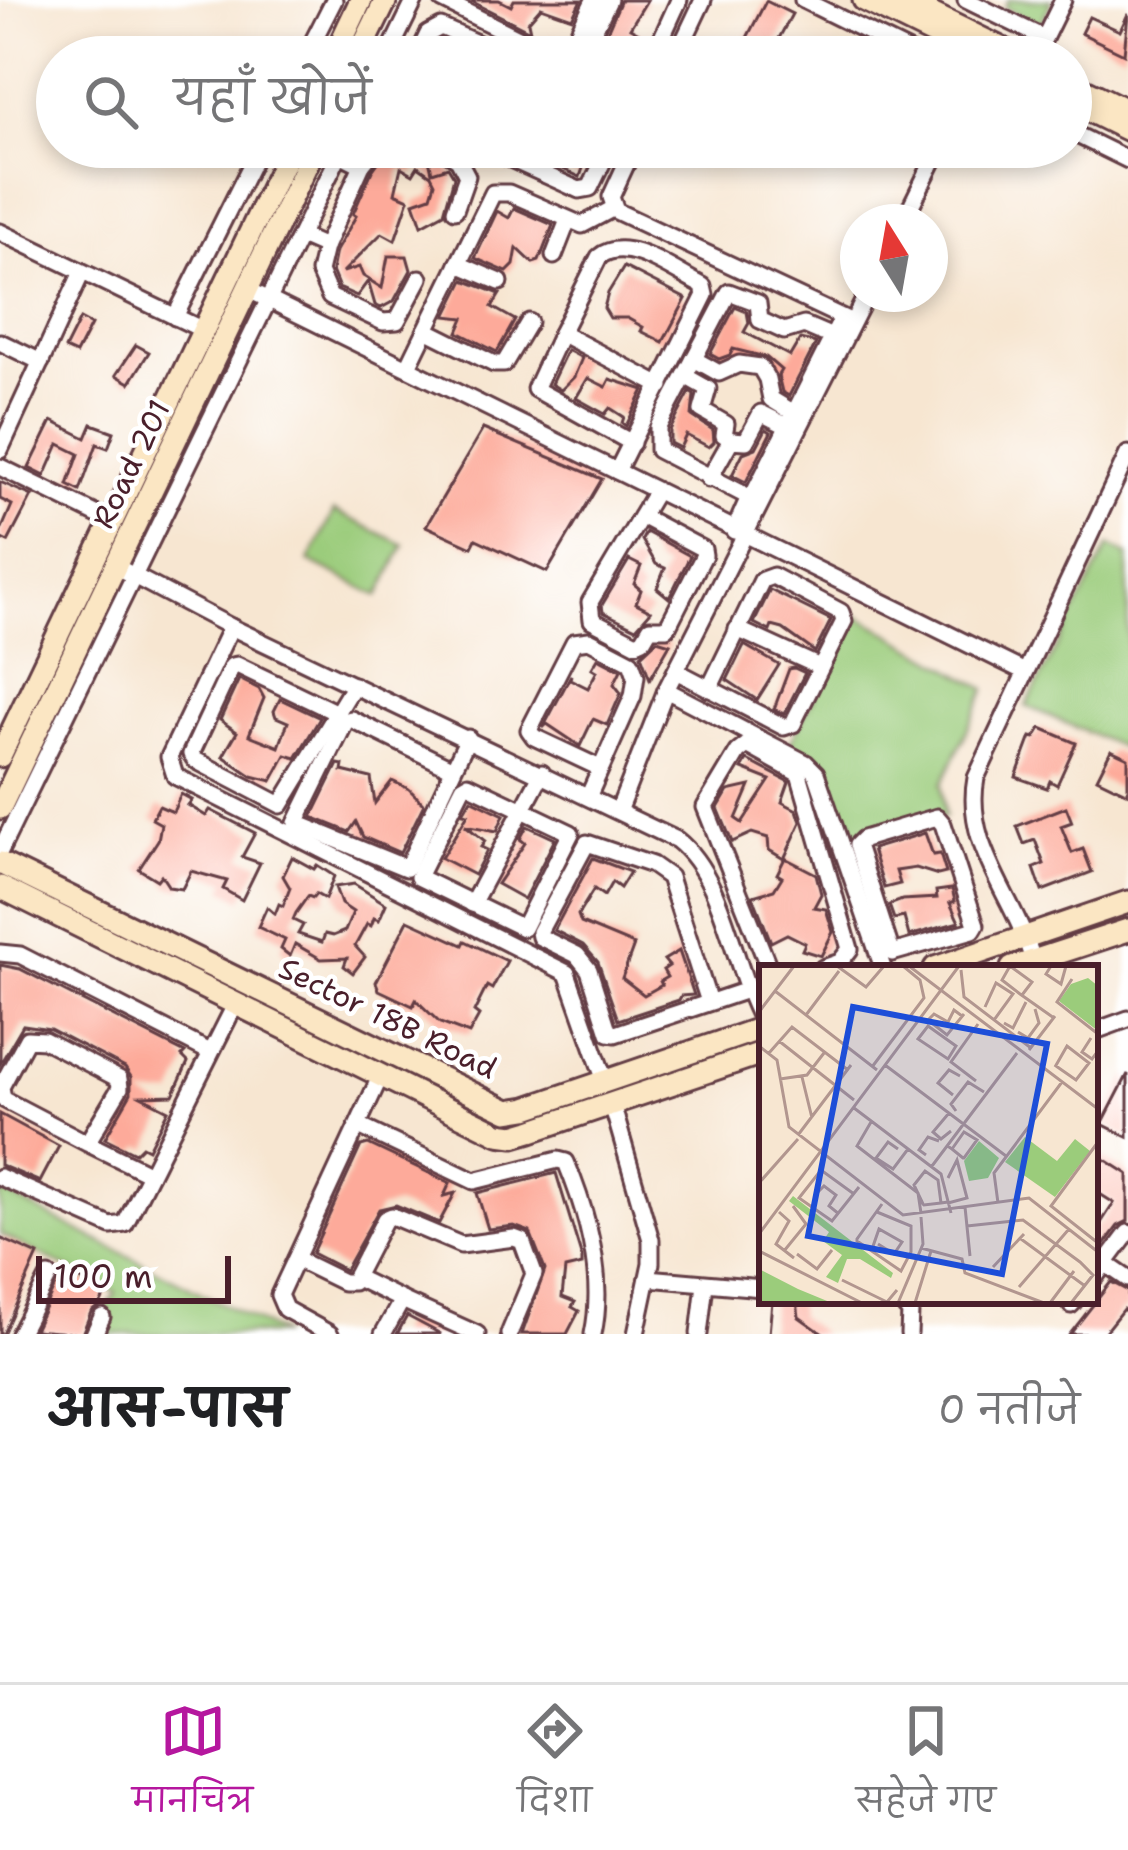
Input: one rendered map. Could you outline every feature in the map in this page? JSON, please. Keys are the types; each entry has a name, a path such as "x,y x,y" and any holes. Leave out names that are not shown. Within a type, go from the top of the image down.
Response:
{"street":[{"path":"316,36 334,0"},
{"path":"344,36 362,0"},
{"path":"368,36 386,0"},
{"path":"398,36 415,0"},
{"path":"442,0 514,36"},
{"path":"576,36 594,0"},
{"path":"591,36 609,0"},
{"path":"662,36 680,0"},
{"path":"686,36 703,0"},
{"path":"802,0 876,36"},
{"path":"864,0 935,36"},
{"path":"903,0 976,36"},
{"path":"966,0 1040,36"},
{"path":"1045,36 1063,0"},
{"path":"428,36 441,27 461,36"},
{"path":"1092,92 1128,110"},
{"path":"1092,112 1128,130"},
{"path":"1092,142 1128,160"},
{"path":"175,316 249,168"},
{"name":"Road 201","path":"0,756 281,168"},
{"name":"Road 201","path":"0,808 125,570 305,168"},
{"path":"0,851 125,570 269,300 333,168"},
{"path":"361,168 325,247 319,272 326,293 382,322 398,320 420,278"},
{"path":"455,210 466,188 463,168"},
{"path":"531,168 580,190 590,188 600,168"},
{"path":"624,168 611,197 614,208 847,320"},
{"path":"912,204 930,168"},
{"path":"408,367 488,198 497,191 589,224 614,208"},
{"path":"554,256 568,220"},
{"path":"0,232 203,330"},
{"path":"300,236 325,247"},
{"path":"617,471 632,443 661,386 705,295 703,286 627,248 610,249 599,257 535,389 632,443"},
{"path":"458,263 500,282"},
{"path":"0,450 82,272"},
{"path":"248,290 1023,671"},
{"path":"749,496 661,454 656,444 658,427 694,358 733,291 758,303 760,320 784,332 804,325 832,337"},
{"path":"740,535 749,496 832,337 853,312"},
{"path":"619,809 666,690 847,320"},
{"path":"426,331 499,365 509,360 529,322"},
{"path":"561,333 661,386"},
{"path":"0,342 41,362"},
{"path":"694,358 719,373 739,364 760,367 769,397 791,420"},
{"path":"685,376 708,389 702,410 726,424 724,435 731,440 746,441 761,413 791,420"},
{"path":"709,479 731,440"},
{"path":"1128,454 976,778 973,817 982,849 1026,935 1022,965 1128,930"},
{"path":"0,467 112,522"},
{"path":"641,516 703,549 704,555 667,628 650,628 636,643 592,620 589,608 641,516 656,491"},
{"path":"125,570 231,627 677,839 704,866 753,993 609,1033 589,970 577,955 540,937 539,932 587,843 652,865 669,877 709,1002"},
{"path":"676,671 710,688 788,726 843,616 772,576 758,585 710,688"},
{"path":"231,627 169,757 175,776 567,973 605,1081"},
{"path":"737,629 820,667"},
{"path":"589,795 633,696 637,676 631,662 589,640 578,640 566,651 529,730 600,768"},
{"path":"339,714 232,666 190,754 281,806 339,714 354,685"},
{"path":"666,690 806,763 816,773 882,965"},
{"path":"454,769 351,719 296,823 406,868 454,769 468,738"},
{"path":"768,965 706,817 706,807 737,752 747,745 799,774 850,949 832,965"},
{"path":"472,904 542,773"},
{"path":"473,784 568,829 571,837 525,926 520,928 472,904 418,877 463,787 473,784"},
{"path":"937,818 944,824 955,858 976,918 973,930 892,953 856,851 859,842 937,818"},
{"path":"955,858 982,849"},
{"name":"Sector 18B Road","path":"0,863 508,1111 759,1025"},
{"name":"Sector 18B Road","path":"0,887 499,1133 514,1136 759,1054"},
{"path":"943,965 1128,902"},
{"path":"0,953 20,955 211,1052"},
{"path":"277,1025 288,1002"},
{"path":"0,1177 119,1227 130,1218 235,1005"},
{"path":"1098,1030 1128,1019"},
{"path":"87,1143 120,1088 119,1079 44,1040 27,1040 1,1087 2,1099 87,1143 150,1174"},
{"path":"330,1334 285,1310 279,1301 381,1075"},
{"path":"612,1104 651,1240 635,1334"},
{"path":"359,1126 474,1181 566,1162 597,1269 593,1334"},
{"path":"296,1259 343,1282 353,1282 388,1216 461,1245 518,1238 534,1274 509,1334"},
{"path":"1128,1233 1101,1270 1128,1279"},
{"path":"19,1334 49,1276"},
{"path":"355,1277 477,1334"},
{"path":"648,1278 759,1288"},
{"path":"699,1334 704,1284"},
{"path":"382,1334 402,1300"},
{"path":"903,1304 910,1312 909,1334"},
{"path":"94,1334 102,1317"}],"green space":[{"path":"1008,0 1052,0 1040,25 1005,7"},
{"path":"334,511 404,545 379,596 309,561"},
{"path":"1109,546 1128,555 1128,750 1026,706"},
{"path":"857,615 986,689 942,784 945,816 844,851 816,773 790,743"},
{"path":"0,1191 282,1334 93,1334 116,1293 0,1234"}],"building":[{"path":"469,0 499,0 511,6 514,0 581,0 572,18 541,7 528,22 530,31"},
{"path":"621,0 647,0 630,28 644,36 605,36"},
{"path":"766,1 792,14 780,36 748,36"},
{"path":"1128,14 1124,54 1081,33 1089,17 1120,31"},
{"path":"401,168 395,193 409,199 395,240 382,233 343,272 359,267 363,276 382,288 388,256 407,256 411,270 394,301 381,308 375,305 368,281 357,296 339,288 332,271 336,251 356,216 372,171"},
{"path":"421,168 432,172 449,168 454,177 444,213 422,225 414,202 431,196 435,183"},
{"path":"561,168 583,168 580,177"},
{"path":"514,208 553,225 539,261 533,263 517,248 514,265 507,272 475,258 497,211 509,218"},
{"path":"624,267 686,299 663,342 627,318 610,318 604,308"},
{"path":"464,280 500,294 492,307 515,320 497,352 458,332 464,318 446,316"},
{"path":"735,307 747,312 749,323 744,332 790,356 800,339 816,343 789,396 782,392 781,370 766,357 733,349 719,359 710,354"},
{"path":"80,319 91,325 76,354 65,349"},
{"path":"136,345 149,352 130,383 116,375"},
{"path":"567,350 582,358 574,377 561,390 551,384"},
{"path":"588,378 606,387 610,379 644,390 626,426 624,417 610,408 605,414 576,398"},
{"path":"690,392 694,395 692,416 713,430 714,442 709,447 686,435 680,448 670,443 670,430"},
{"path":"52,421 86,438 92,424 114,432 108,448 97,444 80,491 68,485 79,454 59,444 45,476 29,468"},
{"path":"483,429 602,479 547,572 476,539 472,547 426,526"},
{"path":"766,429 771,432 746,482 732,475 743,453 756,448"},
{"path":"0,482 32,496 8,542 0,533 12,505 0,499"},
{"path":"646,532 690,556 669,598 657,588 665,568 656,564 642,540"},
{"path":"629,560 641,566 634,584 641,590 636,603 651,611 636,628 603,612 602,605"},
{"path":"770,590 831,620 815,652 783,629 772,626 770,631 754,623"},
{"path":"657,640 670,644 650,679 641,655"},
{"path":"744,645 779,665 757,700 727,680"},
{"path":"598,658 621,670 614,684 621,693 607,725 593,719 580,746 547,724 543,728 571,675 570,679 588,688"},
{"path":"789,669 805,673 784,714 774,709"},
{"path":"239,679 259,689 264,698 249,735 279,747 288,722 276,717 280,699 320,718 296,758 286,755 272,781 252,776 223,756 237,732 220,720"},
{"path":"1041,728 1076,743 1057,785 1050,781 1047,788 1016,777 1031,737"},
{"path":"1111,750 1128,758 1128,793 1097,778"},
{"path":"747,760 789,782 782,802 797,810 801,822 784,859 769,850 768,838 752,833 732,842 718,808 728,791 750,786 736,819 742,823 770,780 742,769"},
{"path":"338,764 343,765 342,771 371,778 375,803 392,781 424,804 400,853 363,837 356,822 349,832 312,817"},
{"path":"181,794 192,800 188,805 206,816 210,810 255,833 242,857 260,863 242,900 223,889 227,881 191,871 182,889 169,887 161,875 157,880 139,869 158,840 161,824 152,819 159,806 173,812"},
{"path":"471,799 504,815 497,831 465,825 485,841 481,847 487,850 474,875 441,858 468,814 463,813"},
{"path":"1066,807 1072,822 1061,826 1072,853 1083,849 1092,872 1042,891 1034,868 1044,864 1035,840 1024,844 1017,826"},
{"path":"527,826 555,839 524,899 497,884 525,843 520,839"},
{"path":"925,833 946,873 916,868 896,871 900,884 884,888 872,849"},
{"path":"292,857 334,876 325,899 308,896 296,913 293,920 303,925 298,934 322,942 325,934 345,931 353,912 341,904 335,887 354,884 386,904 379,920 367,924 355,946 365,957 353,973 344,966 347,958 321,959 295,944 290,956 281,949 285,940 258,927 267,907 275,914 279,904 283,906 290,888 283,876"},
{"path":"593,858 630,872 620,888 612,882 604,896 594,889 578,915 581,923 634,945 622,978 644,995 662,985 660,981 667,977 663,970 669,966 664,960 679,951 694,995 618,1020 598,962 583,945 554,930"},
{"path":"785,858 816,874 821,894 814,907 826,909 833,932 821,956 802,950 805,943 787,934 771,942 753,896 774,890"},
{"path":"952,889 955,901 950,903 959,922 909,936 904,917 894,919 889,905 937,898 936,891"},
{"path":"408,920 507,961 492,989 487,986 469,1034 440,1023 416,1000 413,1006 379,990 376,982"},
{"path":"0,965 20,969 185,1053 182,1056 188,1062 173,1095 141,1096 168,1110 148,1149 142,1146 135,1153 105,1138 131,1093 131,1077 125,1068 50,1029 23,1025 0,1064"},
{"path":"1128,1074 1128,1137 1102,1124"},
{"path":"0,1114 59,1146 40,1182 0,1165"},
{"path":"368,1144 450,1183 444,1196 455,1193 439,1223 396,1205 379,1209 345,1270 312,1253 361,1146"},
{"path":"1098,1155 1128,1174 1128,1221 1118,1226 1098,1253 1098,1225 1114,1203 1098,1193"},
{"path":"556,1173 582,1258 582,1265 565,1269 562,1297 575,1302 572,1307 579,1311 567,1334 522,1334 545,1270 530,1232 514,1226 488,1229 477,1193"},
{"path":"0,1238 38,1255 3,1334 0,1334"},
{"path":"62,1271 106,1292 82,1334 34,1330"},
{"path":"1111,1282 1128,1291 1128,1313 1123,1309 1103,1334 1070,1334 1098,1304"},
{"path":"772,1304 797,1304 799,1317 823,1334 769,1334"},
{"path":"407,1316 441,1334 397,1334"}]}
